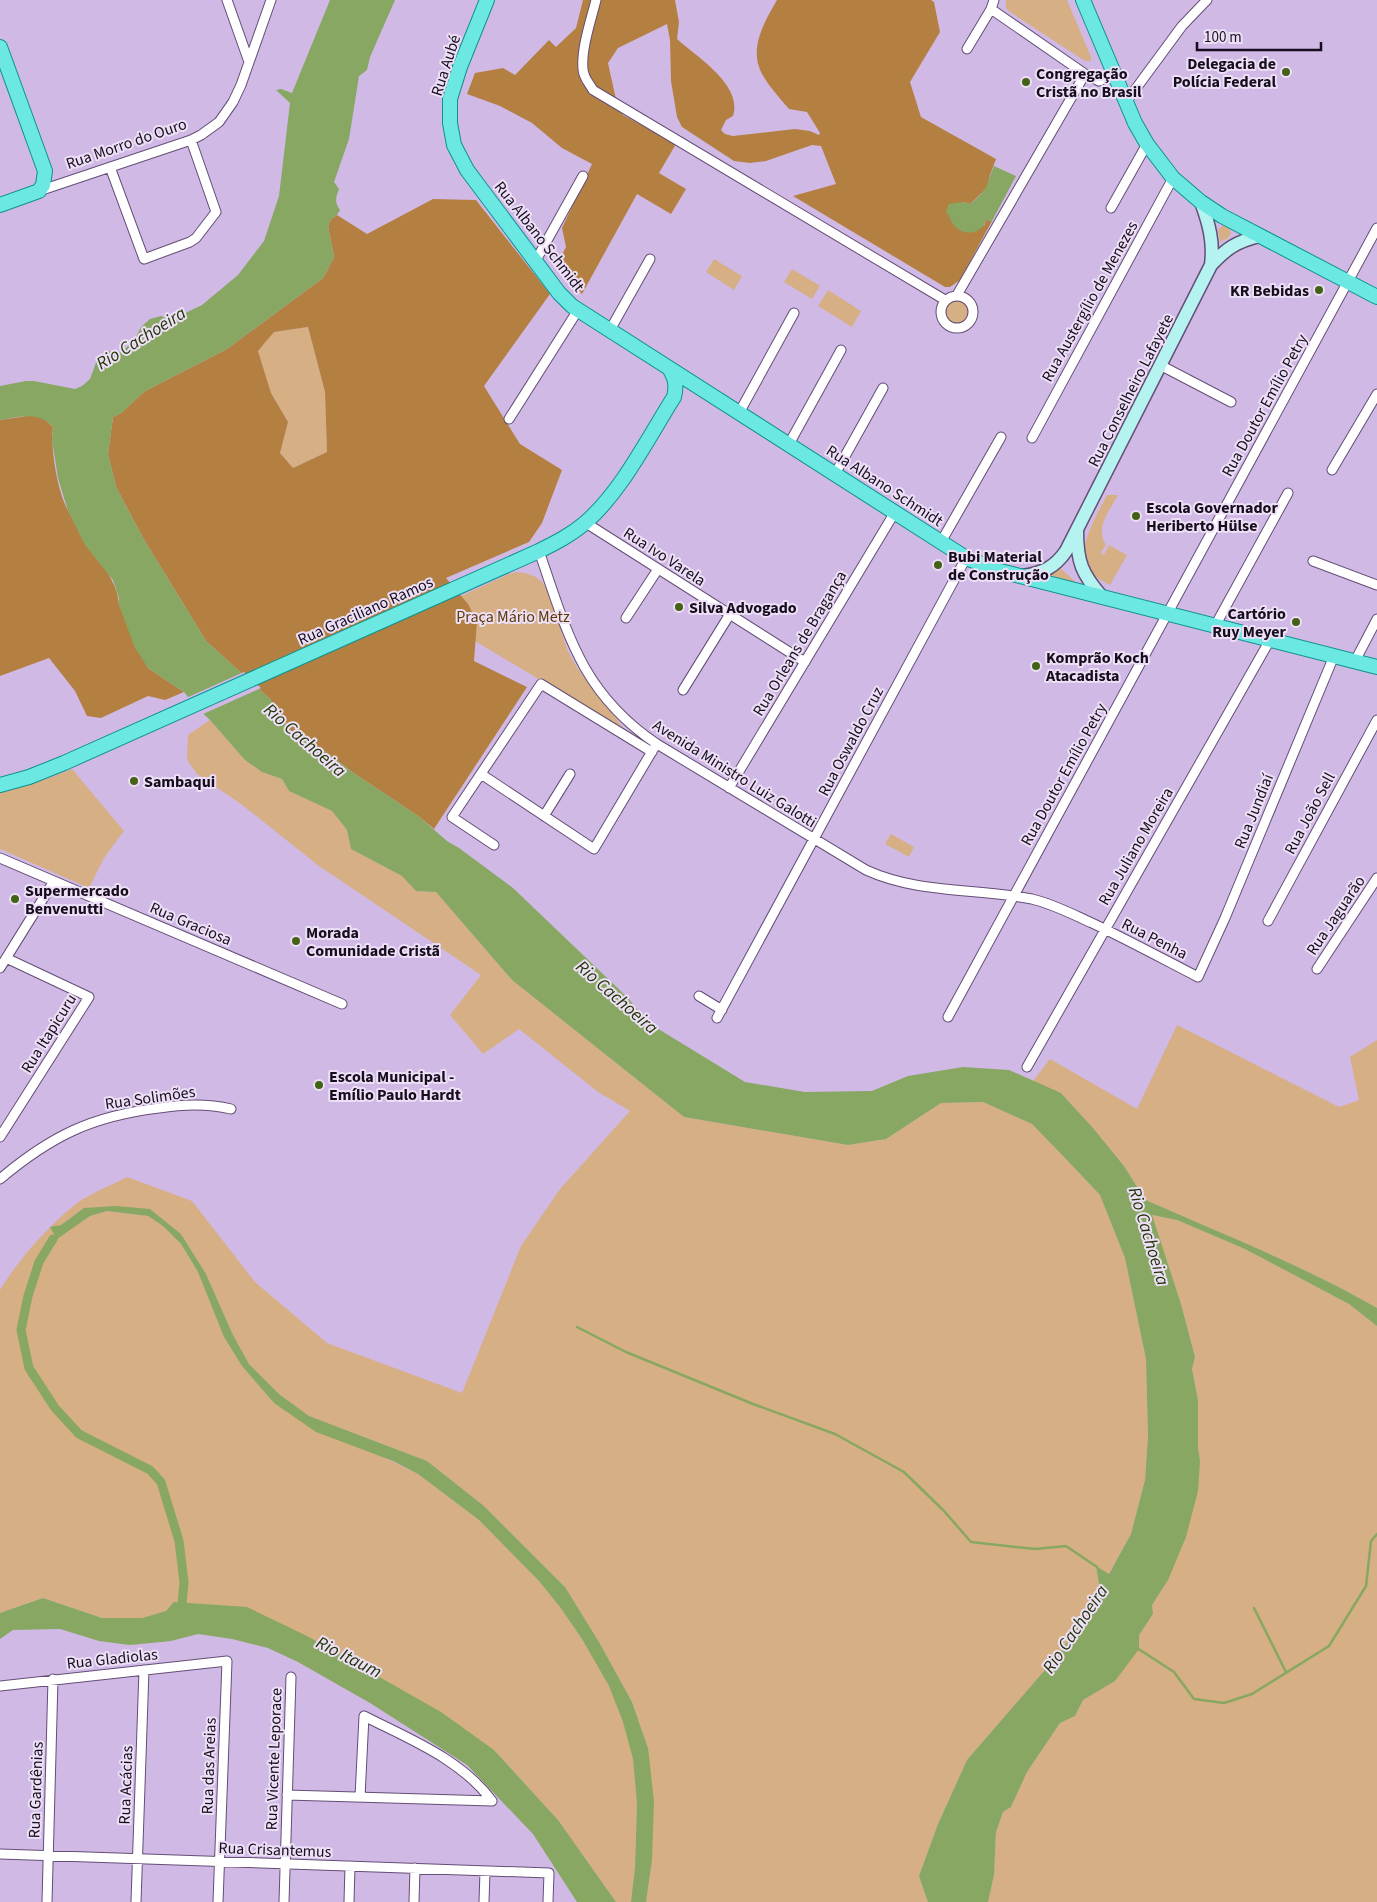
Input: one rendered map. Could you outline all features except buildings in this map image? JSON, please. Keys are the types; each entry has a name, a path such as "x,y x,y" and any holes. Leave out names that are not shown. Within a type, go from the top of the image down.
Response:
{"main road":[{"name":"Rua Aubé","path":"467,170 454,145 450,123 450,99 487,0"},
{"path":"1083,0 1126,102 1147,144 1173,178 1201,202 1259,236 1377,297"},
{"path":"0,47 45,171 44,185 39,191"},
{"name":"Rua Albano Schmidt","path":"467,170 559,293 578,310 966,558 987,567 1377,667"},
{"name":"Rua Morro do Ouro","path":"0,205 39,191"},
{"path":"670,368 675,378 676,388 674,397"},
{"path":"674,397 690,389 703,389"},
{"name":"Rua Graciliano Ramos","path":"4,783 47,770 539,551 564,538 586,522 600,508 625,474 674,397"}],"street":[{"path":"227,0 249,62"},
{"name":"Rua Morro do Ouro","path":"39,191 191,140 210,129 226,113 237,93 271,0"},
{"path":"596,0 583,57 583,70 593,90 946,300"},
{"path":"968,49 991,9 994,0"},
{"path":"1126,102 1182,26 1207,0"},
{"path":"991,9 1085,74 1099,81 1115,76"},
{"path":"957,295 967,300 973,309 971,320 962,327 951,327 943,320 940,309 946,300 957,295 1085,74"},
{"path":"110,167 144,259 190,242 196,238 216,212 191,140"},
{"path":"1111,208 1147,144"},
{"path":"45,171 67,182"},
{"path":"535,262 583,176"},
{"name":"Rua Austergílio de Menezes","path":"1032,438 1173,178"},
{"name":"Rua Conselheiro Lafayete","path":"1201,202 1211,234 1213,253 1211,265"},
{"name":"Rua Doutor Emílio Petry","path":"948,1017 1377,228"},
{"name":"Rua Conselheiro Lafayete","path":"1022,576 1038,574 1057,563 1077,528 1211,265 1232,245 1259,236"},
{"path":"610,330 650,259"},
{"path":"509,420 578,310"},
{"path":"739,413 794,314"},
{"path":"789,444 841,350"},
{"path":"1160,365 1231,402"},
{"path":"835,474 883,388"},
{"path":"1332,470 1377,394"},
{"path":"941,542 1001,437"},
{"path":"1215,626 1288,492"},
{"name":"Rua Orleans de Bragança","path":"729,788 895,512"},
{"name":"Rua Ivo Varela","path":"586,522 805,662"},
{"path":"1077,528 1079,561 1088,581 1102,597"},
{"name":"Avenida Ministro Luiz Galotti","path":"539,551 567,630 586,672 609,703 654,748 729,788 866,870 891,880 920,886 1014,896"},
{"name":"Rua Oswaldo Cruz","path":"699,996 720,1014 966,558"},
{"path":"1313,561 1377,586"},
{"path":"626,618 658,568"},
{"path":"682,690 730,614"},
{"path":"1355,662 1377,619"},
{"name":"Rua Juliano Moreira","path":"1027,1067 1270,640"},
{"name":"Rua Jundiaí","path":"1198,977 1225,918 1334,656"},
{"path":"481,774 594,849 654,748 541,684 452,817 494,845"},
{"name":"Rua João Sell","path":"1268,921 1377,720"},
{"path":"544,816 570,774"},
{"name":"Rua Graciosa","path":"0,858 342,1004"},
{"name":"Rua Jaguarão","path":"1317,969 1377,878"},
{"path":"0,968 54,881"},
{"name":"Rua Penha","path":"1014,896 1049,904 1105,929 1198,977"},
{"name":"Rua Itapicuru","path":"0,1137 89,996 6,958"},
{"name":"Rua Solimões","path":"0,1179 36,1150 60,1136 99,1120 139,1110 183,1104 214,1105 231,1109"},
{"name":"Rua Gladiolas","path":"0,1686 226,1662"},
{"name":"Rua das Areias","path":"218,1902 226,1662"},
{"name":"Rua Acácias","path":"136,1902 144,1670"},
{"name":"Rua Vicente Leporace","path":"284,1902 291,1677"},
{"name":"Rua Gardênias","path":"47,1902 53,1679"},
{"path":"287,1795 360,1797 492,1800 472,1778 449,1761 364,1716 360,1797"},
{"name":"Rua Crisantemus","path":"0,1854 549,1873 548,1902"},
{"path":"349,1902 350,1866"},
{"path":"414,1902 415,1868"},
{"path":"484,1902 485,1871"}],"green space":[{"path":"1006,0 1067,0 1091,61 1085,61 1010,12 1006,8"},
{"path":"1224,225 1229,228 1231,233 1228,238 1220,242 1218,229"},
{"path":"714,259 742,276 734,290 706,272"},
{"path":"792,269 820,286 812,299 784,282"},
{"path":"828,290 861,311 852,327 818,306"},
{"path":"957,298 967,302 971,312 967,322 957,326 947,322 943,312 947,302"},
{"path":"308,327 325,392 327,452 293,468 280,453 288,422 271,393 258,351 274,332"},
{"path":"1107,495 1118,495 1104,520 1102,532 1106,545 1101,552 1104,555 1109,545 1127,555 1110,585 1093,575 1087,567 1084,557 1092,524"},
{"path":"1058,566 1080,586 1045,576"},
{"name":"Praça Mário Metz","path":"516,572 531,575 543,583 551,597 570,655 582,675 624,730 426,612"},
{"path":"210,720 245,760 262,772 282,779 289,791 332,811 347,830 351,849 402,876 416,891 436,892 512,980 684,1117 848,1145 886,1139 941,1103 983,1102 1032,1124 1100,1195 1125,1258 1146,1359 1148,1437 1145,1480 1131,1534 1108,1575 1096,1566 1101,1596 1057,1656 967,1760 938,1824 919,1876 928,1902 646,1902 652,1860 648,1748 632,1702 599,1642 565,1587 484,1506 427,1461 309,1416 279,1394 249,1364 233,1335 206,1274 181,1234 150,1209 84,1208 61,1225 51,1228 57,1238 90,1216 107,1211 148,1216 163,1226 181,1244 198,1272 224,1337 242,1366 274,1403 418,1474 479,1520 539,1581 560,1607 582,1639 609,1686 623,1721 633,1759 637,1804 635,1867 631,1902 616,1902 558,1820 494,1750 208,1605 175,1602 166,1611 142,1618 102,1618 43,1598 0,1613 0,1290 34,1244 76,1204 127,1177 192,1201 255,1282 327,1343 462,1393 521,1246 560,1189 630,1111 598,1092 519,1029 483,1054 450,1015 481,975 319,866 241,804 197,774 187,760 188,735"},
{"path":"72,769 124,831 104,858 89,888 0,849 0,792 46,779"},
{"path":"891,834 914,847 909,857 885,844"},
{"path":"1177,1025 1339,1107 1359,1100 1350,1057 1377,1040 1377,1308 1321,1278 1148,1201 1144,1198 1124,1166 1061,1093 1033,1081 1050,1059 1137,1109"},
{"path":"1151,1215 1177,1220 1245,1249 1349,1304 1377,1326 1377,1902 988,1902 994,1875 996,1832 1003,1812 1011,1807 1027,1772 1060,1723 1075,1716 1083,1700 1115,1681 1139,1635 1153,1614 1152,1605 1168,1580 1200,1461 1198,1447 1198,1400 1192,1369 1195,1357 1181,1304"}],"shaded area":[{"path":"583,0 675,0 679,22 677,39 716,73 731,93 734,105 733,116 726,120 721,130 725,134 733,136 795,129 810,131 819,135 820,133 807,112 789,109 768,83 759,67 757,58 758,41 764,23 777,0 931,0 934,2 940,32 910,82 921,117 996,159 987,188 970,204 962,202 984,226 986,220 992,221 960,280 950,287 945,287 793,196 836,184 821,146 812,145 766,161 750,163 734,161 682,127 677,117 671,81 670,40 667,24 618,48 608,63 617,104 623,115 676,144 659,173 686,189 671,214 637,194 582,294 557,264 566,247 562,228 592,164 562,148 532,123 500,106 467,94 475,73 503,68 515,75 549,40 556,47 576,28"},
{"path":"433,199 476,200 550,294 484,386 520,444 562,470 542,523 529,542 446,578 468,604 477,622 474,661 527,687 434,829 323,750 292,732 270,699 206,641 143,538 116,487 108,454 113,417 121,413 145,391 227,349 323,278 334,257 328,226 331,219 337,215 367,234","holes":["308,327 325,392 327,452 293,468 280,453 288,422 271,393 258,351 274,332"]},
{"path":"33,415 42,417 53,427 53,447 61,494 75,523 111,578 119,605 148,668 184,692 165,700 148,696 101,718 87,716 75,691 49,658 0,676 0,420"}],"water":[{"name":"Rio Cachoeira","path":"330,0 395,0 370,57 367,70 359,76 349,139 334,182 339,189 336,200 340,210 331,219 328,226 334,257 323,278 227,349 145,391 121,413 113,417 108,454 116,487 143,538 206,641 270,699 292,732 323,750 418,816 447,841 513,888 628,998 647,1022 745,1082 805,1092 872,1091 908,1076 963,1067 1009,1070 1061,1093 1124,1166 1144,1198 1148,1201 1321,1278 1377,1308 1377,1326 1349,1304 1245,1249 1177,1220 1152,1215 1181,1304 1195,1357 1192,1369 1198,1400 1198,1447 1200,1461 1198,1491 1186,1537 1168,1580 1152,1605 1153,1614 1139,1635 1139,1649 1115,1681 1083,1700 1075,1716 1060,1723 1027,1772 1011,1807 1003,1812 996,1832 994,1875 988,1902 928,1902 919,1876 938,1824 967,1760 1057,1656 1101,1596 1096,1566 1109,1574 1131,1534 1145,1480 1148,1437 1146,1359 1125,1258 1100,1195 1032,1124 983,1102 941,1103 886,1139 848,1145 684,1117 512,980 436,892 416,891 402,876 351,849 347,830 332,811 289,791 282,779 262,772 245,760 184,692 148,668 135,648 119,605 119,598 113,580 85,545 68,511 58,478 52,440 53,427 41,419 28,416 0,420 0,386 34,381 75,389 82,386 90,379 97,360 107,351 120,352 124,350 135,339 141,327 150,319 161,316 171,320 202,305 238,275 264,241 279,196 290,103 276,90 281,89 292,93"},
{"path":"994,166 1016,176 992,221 986,220 982,228 974,232 961,231 955,227 946,211 949,204 962,202 970,204 976,199 986,187"},
{"path":"116,1206 150,1209 181,1234 206,1274 233,1335 249,1364 279,1394 309,1416 427,1461 484,1506 565,1587 599,1642 632,1702 648,1748 654,1801 652,1860 646,1902 631,1902 635,1867 637,1804 633,1759 623,1722 609,1686 582,1639 560,1607 539,1581 479,1520 418,1474 393,1461 316,1432 274,1403 242,1366 224,1337 198,1272 181,1244 163,1226 148,1216 107,1211 90,1216 57,1239 50,1227 61,1225 84,1208"},
{"path":"43,1598 102,1618 142,1618 166,1611 174,1602 247,1607 307,1636 441,1712 494,1750 558,1820 616,1902 577,1902 533,1834 467,1765 370,1703 298,1662 268,1648 232,1639 198,1634 171,1641 130,1645 99,1641 60,1629 13,1630 0,1639 0,1613"}],"pier":[{"path":"244,672 261,688 201,715 186,698"}],"waterway":[{"path":"53,1239 39,1262 28,1296 21,1330 29,1368 55,1408 79,1434 150,1470 161,1482 179,1541 184,1582 182,1604"},
{"path":"577,1327 626,1352 753,1404 835,1434 904,1472 944,1511 971,1542 1035,1549 1066,1546 1097,1567"},
{"path":"1137,1648 1174,1672 1194,1699 1224,1703 1252,1694 1329,1646 1366,1586 1371,1541 1377,1534"},
{"path":"1254,1608 1286,1672"}],"place":[{"name":"Delegacia de Polícia Federal","path":"1286,72"},
{"name":"Congregação Cristã no Brasil","path":"1026,82"},
{"name":"KR Bebidas","path":"1319,290"},
{"name":"Escola Governador Heriberto Hülse","path":"1136,516"},
{"name":"Bubi Material de Construção","path":"938,565"},
{"name":"Silva Advogado","path":"679,607"},
{"name":"Cartório Ruy Meyer","path":"1296,622"},
{"name":"Komprão Koch Atacadista","path":"1036,666"},
{"name":"Sambaqui","path":"134,781"},
{"name":"Supermercado Benvenutti","path":"15,899"},
{"name":"Morada Comunidade Cristã","path":"296,941"},
{"name":"Escola Municipal - Emílio Paulo Hardt","path":"319,1085"}],"water label":[{"name":"Rio Itaum","path":"349,1657"}]}
